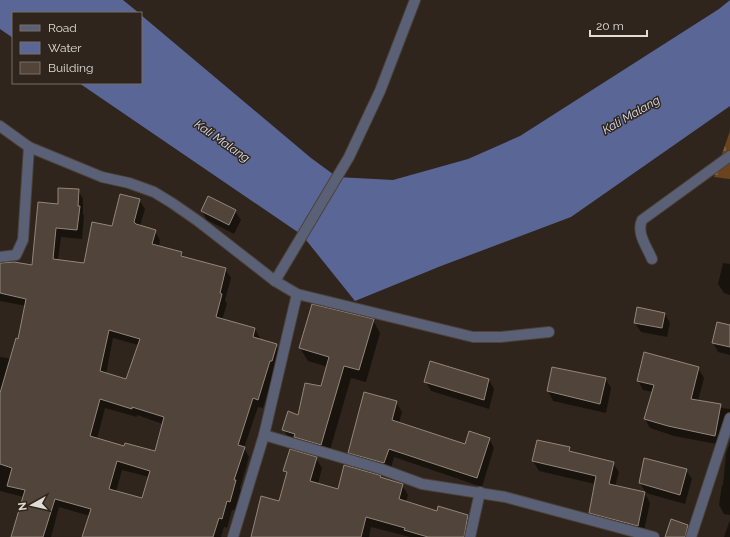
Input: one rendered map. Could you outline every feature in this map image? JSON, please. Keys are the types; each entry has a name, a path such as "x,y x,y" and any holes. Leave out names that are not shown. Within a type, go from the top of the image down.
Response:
{"street":[{"path":"275,281 349,157 380,91 415,0"},
{"path":"0,126 29,147 102,177 129,183 154,192 198,221 275,281 297,294 474,337 501,337 549,332"},
{"path":"0,257 16,255 23,240 29,147"},
{"path":"652,259 640,232 639,225 642,220 730,156"},
{"path":"233,537 264,435 297,294"},
{"path":"691,537 730,418"},
{"path":"264,435 381,469 422,484 505,497 654,537"},
{"path":"470,537 480,492"}],"green space":[{"path":"730,131 730,179 714,177"}],"water":[{"path":"0,0 123,0 138,12 12,12 12,37 0,29"},
{"path":"730,0 730,106 571,217 441,266 355,301 302,235 80,84 142,84 142,16 311,158 337,177 393,180 468,159 520,136 719,9","holes":["504,186 485,197 434,221"]}],"building":[{"path":"58,188 79,189 78,206 80,206 77,230 56,228 53,259 84,263 92,222 112,226 120,194 140,199 134,222 156,230 152,244 182,252 181,256 226,268 220,293 222,294 216,317 255,328 253,337 277,344 258,400 253,398 238,445 245,447 234,480 236,480 230,502 227,501 222,519 219,518 213,537 82,537 91,509 55,499 43,537 11,537 25,490 7,486 12,468 0,464 0,393 16,338 18,339 26,299 0,293 0,263 14,262 32,265 38,202 58,204","holes":["109,330 140,339 126,379 100,371","100,399 164,417 155,451 125,443 124,446 90,436","117,461 150,471 142,498 109,489"]},
{"path":"208,196 236,210 229,225 201,211"},
{"path":"312,304 374,319 359,370 344,366 321,445 294,437 295,434 282,430 288,411 298,415 305,383 321,386 329,357 299,348"},
{"path":"637,307 665,313 662,328 634,323"},
{"path":"717,322 730,325 730,347 712,343"},
{"path":"644,352 699,367 691,399 721,404 715,436 668,426 644,419 654,385 637,381"},
{"path":"430,361 489,379 484,400 424,382"},
{"path":"552,367 606,378 600,404 547,391"},
{"path":"364,392 397,401 392,420 465,444 469,431 490,438 477,478 389,449 384,463 348,453"},
{"path":"537,440 570,447 569,451 614,462 609,484 645,492 638,526 589,513 596,476 532,461"},
{"path":"290,449 317,457 310,481 338,489 344,465 379,475 381,476 380,477 403,484 399,499 437,511 438,506 468,515 464,537 428,537 404,530 405,528 366,517 361,537 251,537 261,496 279,501 287,472 283,471"},
{"path":"644,458 687,469 680,495 639,483"},
{"path":"671,519 688,525 685,537 665,537"}],"waterway":[{"name":"Kali Malang","path":"337,222 375,249 502,189"}]}
